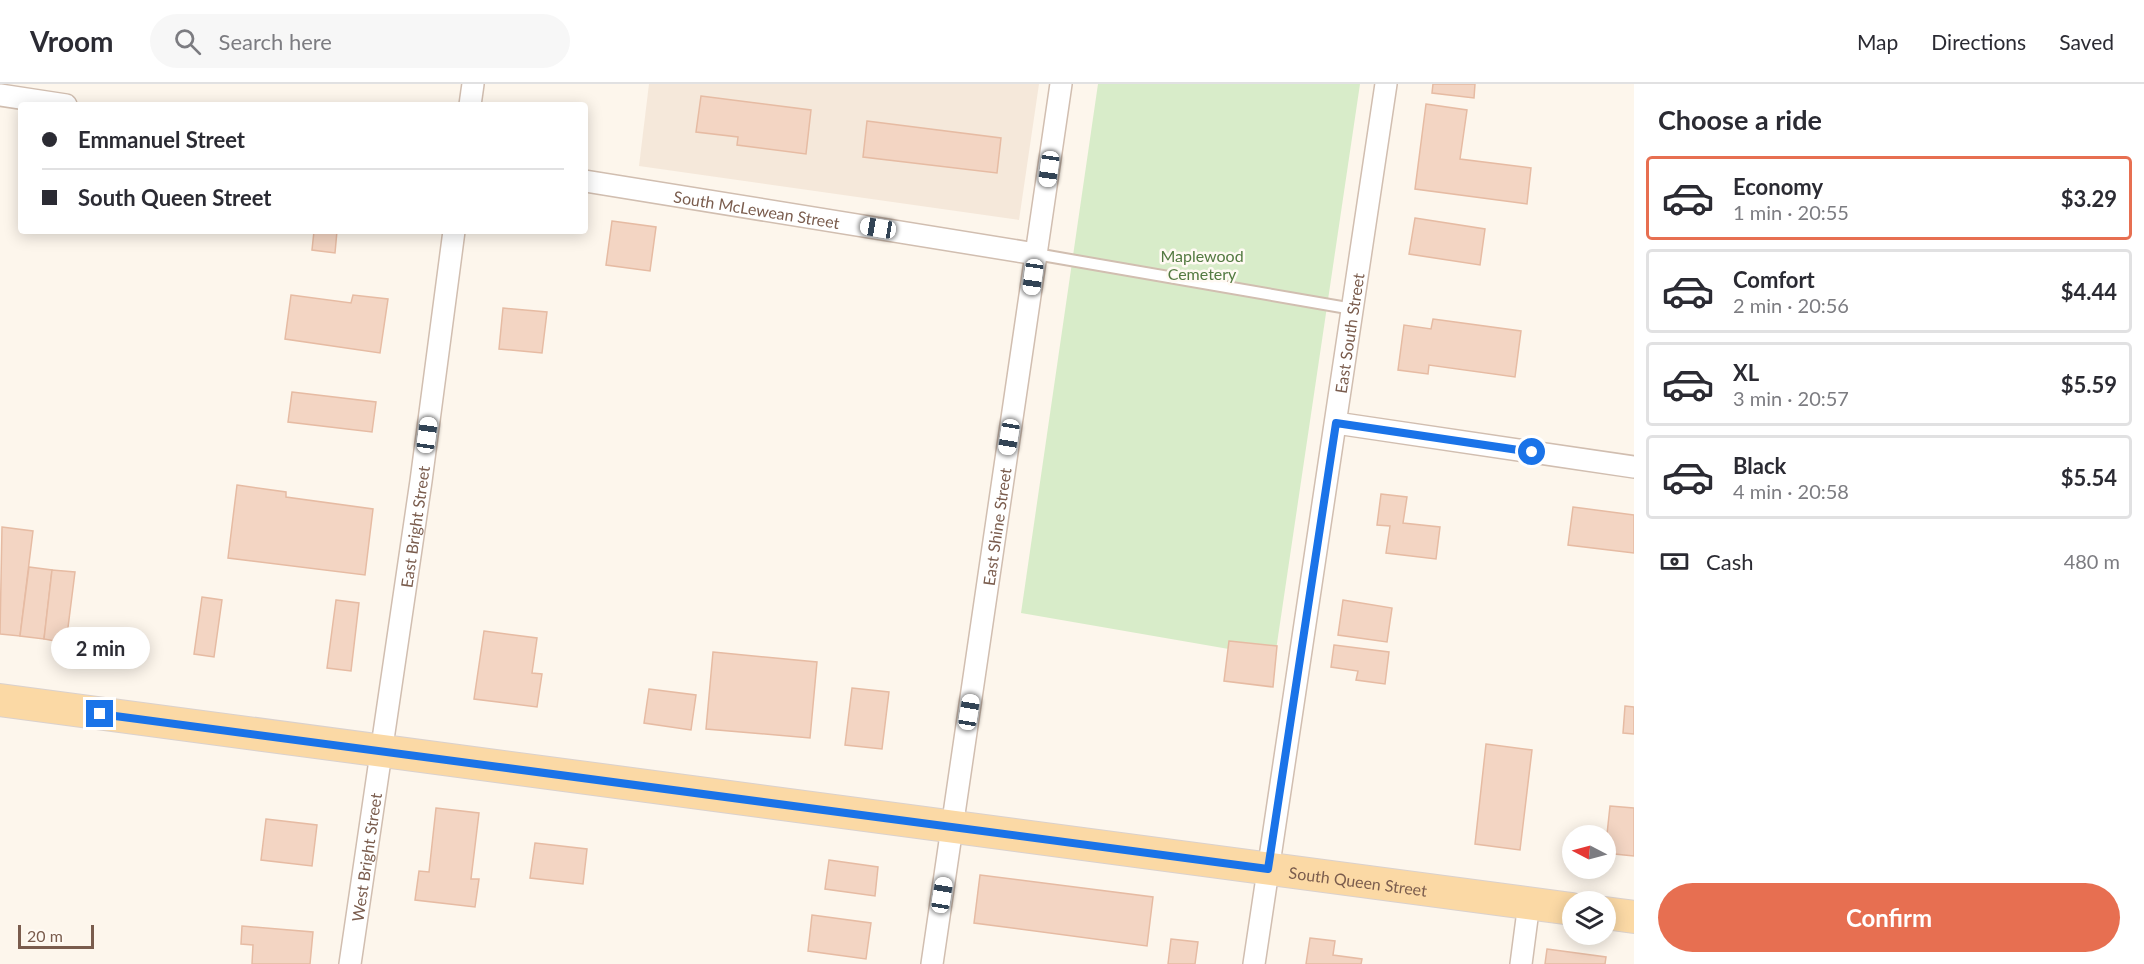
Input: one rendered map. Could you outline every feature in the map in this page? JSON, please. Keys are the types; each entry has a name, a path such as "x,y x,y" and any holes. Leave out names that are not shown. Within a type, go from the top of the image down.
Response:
{"main road":[{"name":"South Queen Street","path":"0,700 1562,908"},
{"path":"1616,915 1634,917"}],"street":[{"path":"470,102 473,84"},
{"name":"East Shine Street","path":"932,964 1061,84"},
{"name":"East South Street","path":"1254,964 1386,84"},
{"path":"0,95 46,102"},
{"name":"South McLewean Street","path":"588,181 1036,254"},
{"name":"East Bright Street","path":"379,750 420,481 454,234"},
{"path":"1336,423 1634,467"},
{"name":"West Bright Street","path":"350,964 379,750"},
{"path":"1521,964 1529,903"}],"lane":[{"path":"1036,254 1353,309"}],"shaded area":[{"path":"649,84 1039,84 1019,220 639,166"}],"green space":[{"name":"Maplewood Cemetery","path":"1098,84 1360,84 1275,657 1021,613"}],"building":[{"path":"1433,84 1475,84 1474,98 1432,93"},
{"path":"701,96 811,110 806,154 737,145 738,137 696,132"},
{"path":"1426,104 1467,110 1460,159 1531,168 1527,204 1415,189"},
{"path":"867,121 1001,138 997,173 863,157"},
{"path":"1415,218 1485,229 1480,265 1409,254"},
{"path":"612,221 656,227 650,271 606,265"},
{"path":"314,234 337,234 335,253 312,250"},
{"path":"291,295 351,303 353,295 388,299 380,353 285,339"},
{"path":"503,308 547,312 542,353 499,349"},
{"path":"1433,319 1521,331 1515,377 1429,365 1428,374 1398,370 1404,325 1431,329"},
{"path":"292,392 376,402 372,432 288,422"},
{"path":"237,485 286,492 286,497 373,509 365,575 228,558"},
{"path":"1381,494 1407,497 1403,523 1440,527 1436,559 1386,553 1390,526 1377,525"},
{"path":"1573,507 1634,515 1634,553 1568,545"},
{"path":"2,527 33,531 20,636 0,634"},
{"path":"29,567 52,570 44,639 20,636"},
{"path":"52,570 75,572 66,643 44,639"},
{"path":"202,597 222,600 214,657 194,654"},
{"path":"336,600 359,603 351,671 327,668"},
{"path":"1343,600 1392,608 1387,642 1338,635"},
{"path":"484,631 537,638 532,673 542,674 537,707 474,699"},
{"path":"1229,641 1277,646 1273,687 1224,681"},
{"path":"1334,645 1389,652 1385,684 1356,680 1358,671 1331,667"},
{"path":"713,652 817,662 810,738 706,729"},
{"path":"852,688 889,692 882,749 845,745"},
{"path":"649,689 696,695 691,730 644,723"},
{"path":"1625,706 1634,707 1634,734 1623,733"},
{"path":"1486,744 1532,750 1520,850 1475,844"},
{"path":"1610,806 1634,808 1634,856 1616,854 1616,825 1608,825"},
{"path":"436,808 479,813 471,879 479,879 475,907 415,900 419,871 429,872"},
{"path":"266,819 317,825 312,866 261,860"},
{"path":"535,843 587,849 583,884 530,878"},
{"path":"829,860 878,867 875,896 825,889"},
{"path":"980,875 1153,897 1147,946 974,923"},
{"path":"812,915 871,923 866,959 808,951"},
{"path":"242,926 313,932 310,964 252,964 253,945 241,944"},
{"path":"1310,938 1335,941 1333,955 1362,959 1361,964 1306,964"},
{"path":"1171,939 1198,942 1195,964 1168,964"},
{"path":"1547,949 1606,957 1605,964 1545,964"}],"route":[{"path":"100,714 1268,869 1336,423 1532,452"}]}
